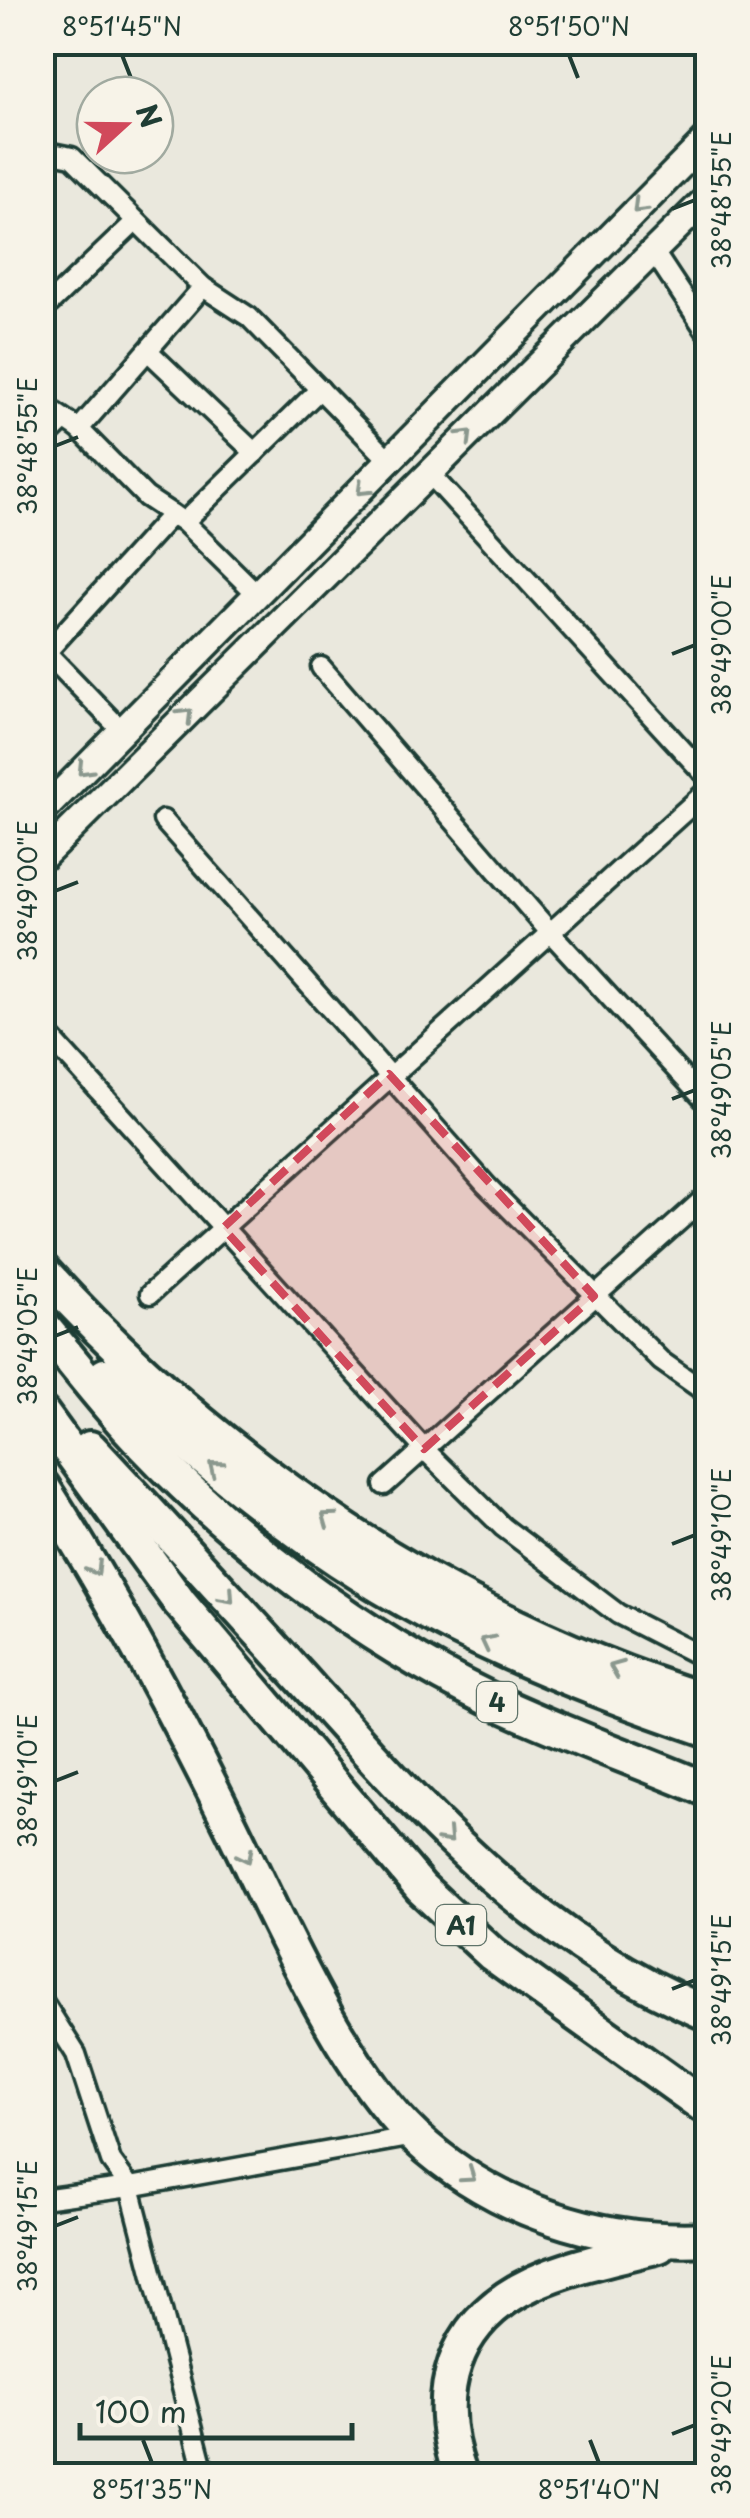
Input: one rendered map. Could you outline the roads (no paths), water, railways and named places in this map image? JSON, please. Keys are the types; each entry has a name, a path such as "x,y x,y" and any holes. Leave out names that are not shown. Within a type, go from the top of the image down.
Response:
{"highway":[{"path":"42,1270 172,1399 342,1528 549,1641 708,1701"},
{"path":"42,1322 171,1432 319,1547 426,1611 509,1653 624,1702 708,1730"},
{"name":"4","path":"42,1322 140,1442 226,1522 382,1637 489,1698 708,1790"},
{"path":"42,1397 461,1852 536,1915 607,1962 708,2014"},
{"name":"A1","path":"42,1413 180,1603 421,1888 481,1944 708,2109"},
{"path":"42,1486 98,1574 158,1683 324,2007 383,2099 414,2136 489,2190 535,2213 576,2227 693,2240"},
{"path":"461,2476 446,2430 449,2375 456,2355 485,2316 532,2283 693,2240"}],"main road":[{"path":"42,812 708,138"},
{"path":"42,858 652,248 708,197"}],"street":[{"path":"42,155 47,152 72,157 203,287 249,317 392,462"},
{"path":"42,311 136,221"},
{"path":"652,248 708,334"},
{"path":"42,440 70,426 148,351 203,287"},
{"path":"148,351 254,453"},
{"path":"122,731 44,652 178,518 320,389"},
{"path":"42,404 135,487 178,518 256,593"},
{"path":"429,474 708,778"},
{"path":"321,667 549,931 708,1104"},
{"path":"150,1294 389,1074 708,790"},
{"path":"163,820 486,1185 661,1361 708,1394"},
{"path":"42,1028 424,1449 503,1527 602,1603 708,1660"},
{"path":"384,1485 708,1195"},
{"path":"42,2000 76,2054 111,2160 130,2187 206,2476"},
{"path":"42,2198 130,2187 414,2136"}]}
